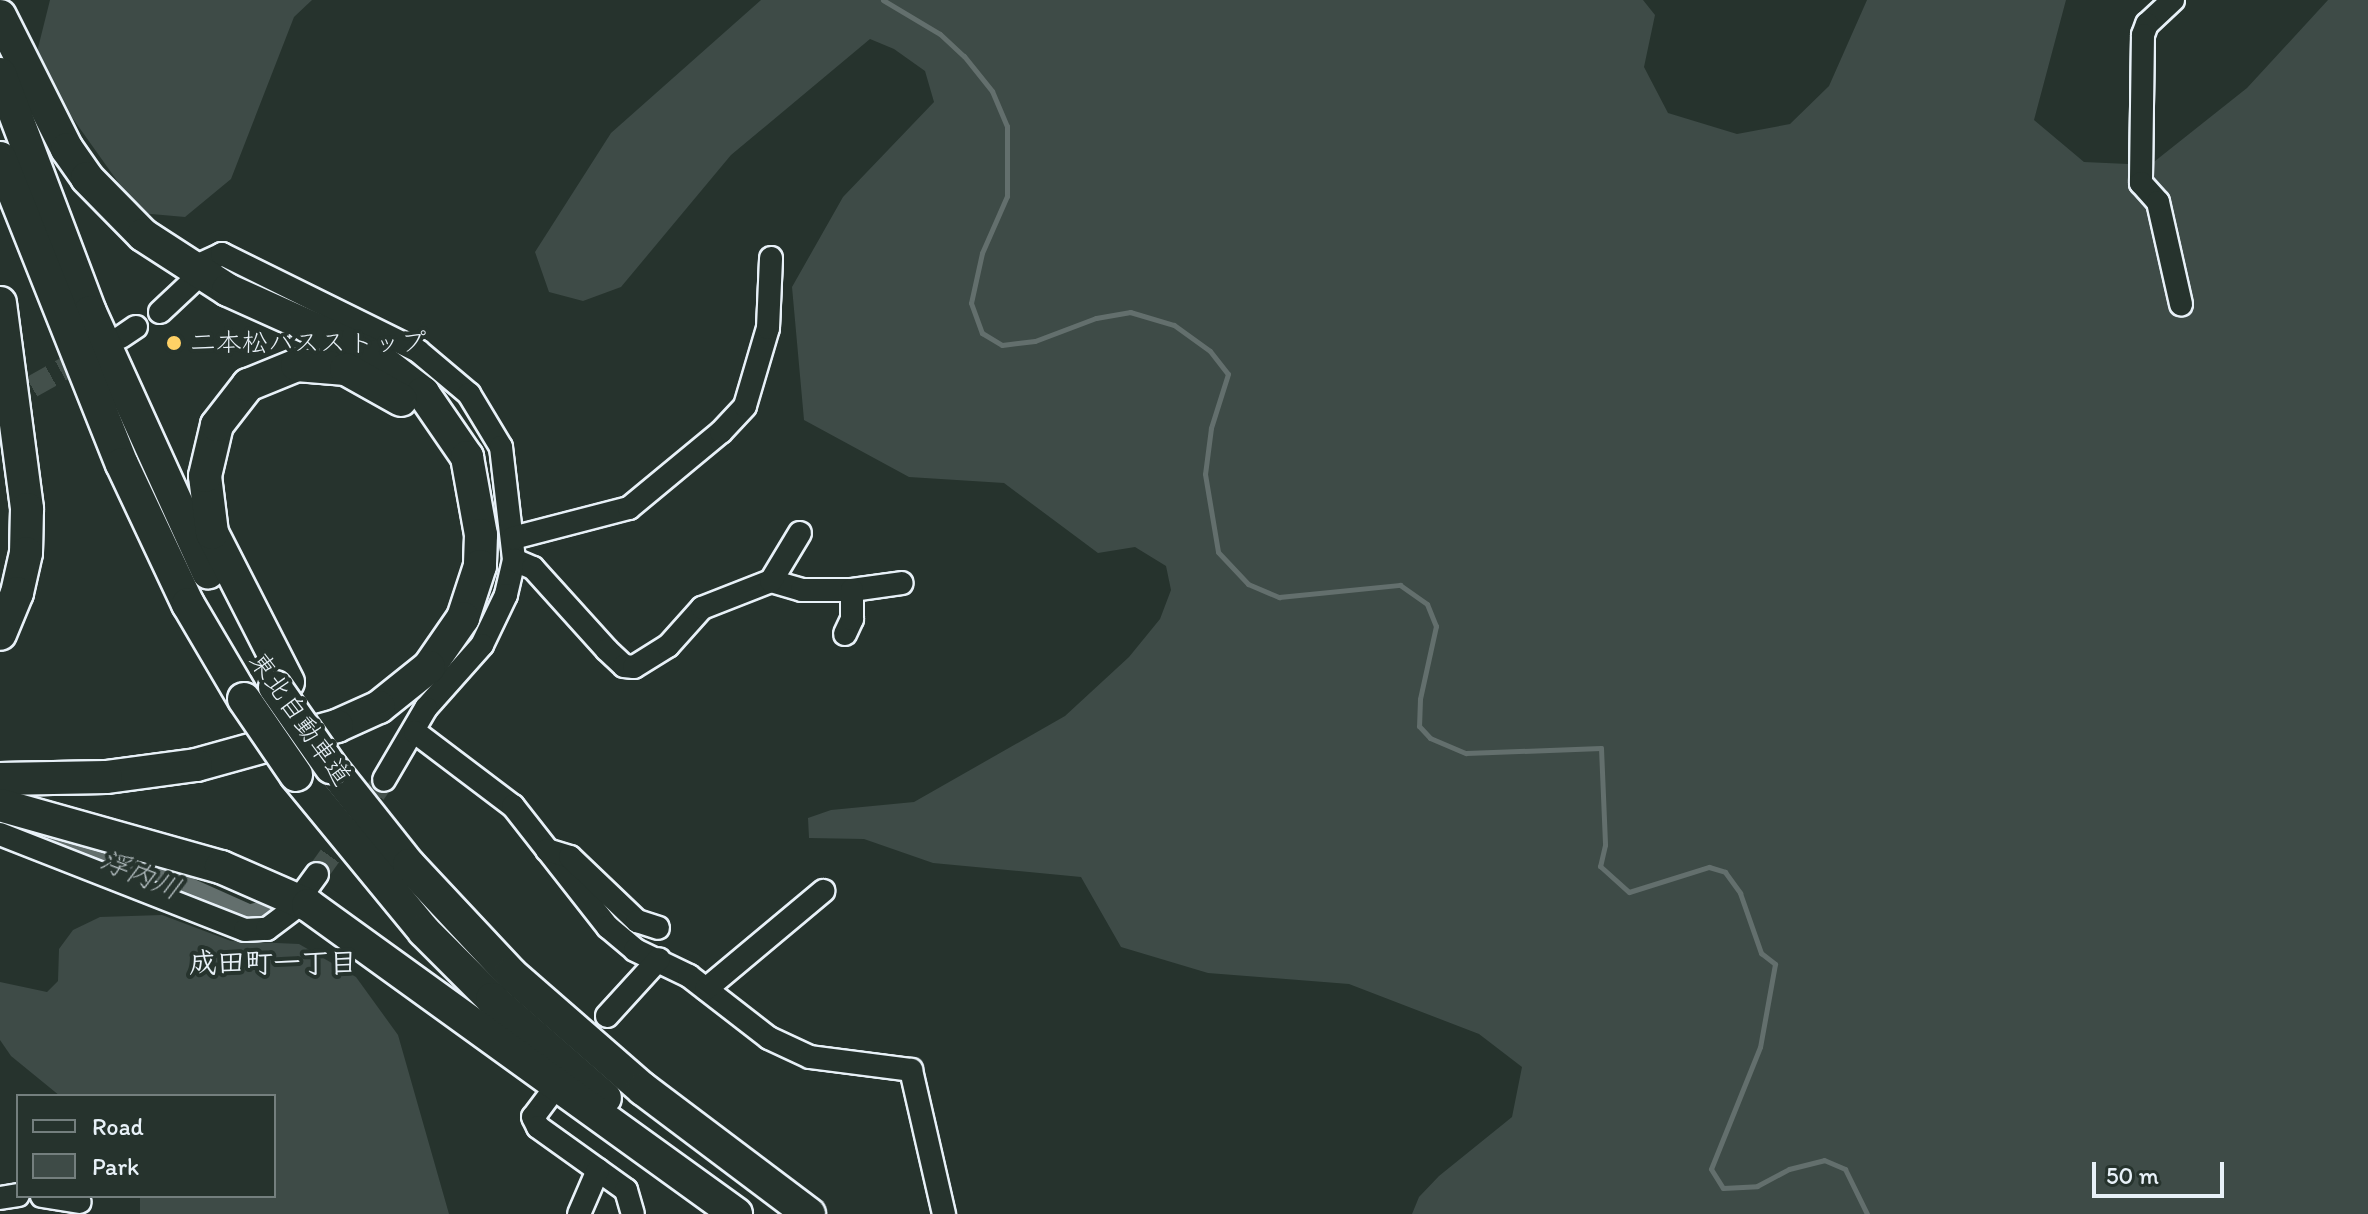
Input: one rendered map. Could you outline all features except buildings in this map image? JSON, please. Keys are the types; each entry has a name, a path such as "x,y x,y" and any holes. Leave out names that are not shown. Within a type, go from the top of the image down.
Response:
{"highway":[{"path":"0,16 67,149 87,178 143,235 228,290 375,356 423,393 467,457 481,535 480,566 463,618 429,667 379,707 337,726 173,769 59,780 0,779"},
{"name":"東北自動車道","path":"0,74 149,451 215,587 409,865 511,974 590,1044 809,1214"},
{"name":"東北自動車道","path":"0,158 122,464 188,604 244,699 296,775 389,891 492,999 619,1110 757,1214"},
{"path":"0,303 27,509 20,580 0,634"},
{"path":"0,759 67,762 218,742 360,695 405,666 437,628 458,574 462,505 443,449 429,427 390,391 346,369 297,365 248,385 230,404 208,449 205,476 212,533 281,684"},
{"path":"0,805 221,867 308,905 736,1214"}],"street":[{"path":"2173,0 2147,24 2143,35 2141,183 2158,202 2181,304"},
{"path":"203,263 222,254 418,351 453,376 487,417 501,447 513,549 506,595 482,645 426,708 415,732 384,780"},
{"path":"513,549 629,508 745,406 768,328 771,258"},
{"path":"160,312 191,283"},
{"path":"513,549 624,666 634,667 668,646 702,608 771,581 800,533"},
{"path":"771,581 802,590 852,590 902,583"},
{"path":"845,634 852,619 852,590"},
{"path":"415,732 513,806 618,938 706,989 769,1038 810,1057 911,1070 944,1214"},
{"path":"0,834 245,930 267,929 291,911"},
{"path":"546,850 570,857 637,921 658,928"},
{"path":"706,989 823,891"},
{"path":"607,1016 659,959"},
{"path":"549,1096 533,1117 538,1127 626,1190 633,1214"},
{"path":"579,1214 598,1170"},
{"path":"55,1198 80,1202"}],"green space":[{"path":"50,0 312,0 294,17 231,179 185,217 140,213 34,64"},
{"path":"761,0 1643,0 1655,15 1644,67 1668,113 1737,134 1790,124 1829,86 1867,0 2066,0 2034,120 2084,162 2150,165 2247,88 2328,0 2368,0 2368,1214 1412,1214 1419,1197 1439,1176 1512,1117 1522,1067 1479,1034 1349,984 1208,973 1121,947 1081,877 933,863 864,839 809,838 808,818 831,810 914,802 1065,716 1129,657 1160,619 1171,590 1166,566 1135,547 1098,553 1004,483 909,477 804,420 792,287 843,197 934,102 925,71 894,49 870,39 731,155 621,287 583,301 549,292 535,252 611,133"},
{"path":"162,915 231,941 299,944 356,977 398,1035 449,1214 140,1214 140,1198 276,1198 276,1094 58,1094 11,1056 0,1040 0,982 47,992 58,981 59,949 73,930 100,917"}],"waterway":[{"path":"883,0 940,34 964,56 992,91 1007,126 1007,196 982,253 971,303 982,333 1002,345 1035,341 1096,318 1130,312 1174,325 1210,351 1228,374 1211,428 1205,474 1218,552 1248,584 1279,597 1400,585 1427,604 1436,626 1420,699 1419,726 1430,738 1466,753 1601,748 1605,845 1600,866 1629,892 1709,867 1725,872 1740,893 1761,953 1775,964 1760,1047 1711,1169 1723,1188 1757,1186 1789,1169 1824,1160 1845,1169 1867,1214"},
{"name":"浮内川","path":"0,824 115,861 249,921 268,916 276,906"}],"tunnel":[{"path":"3,403 92,353"},
{"path":"317,874 384,780"}],"place":[{"name":"二本松バスストップ","path":"174,343"}],"district":[{"name":"成田町一丁目","path":"273,962"}]}
